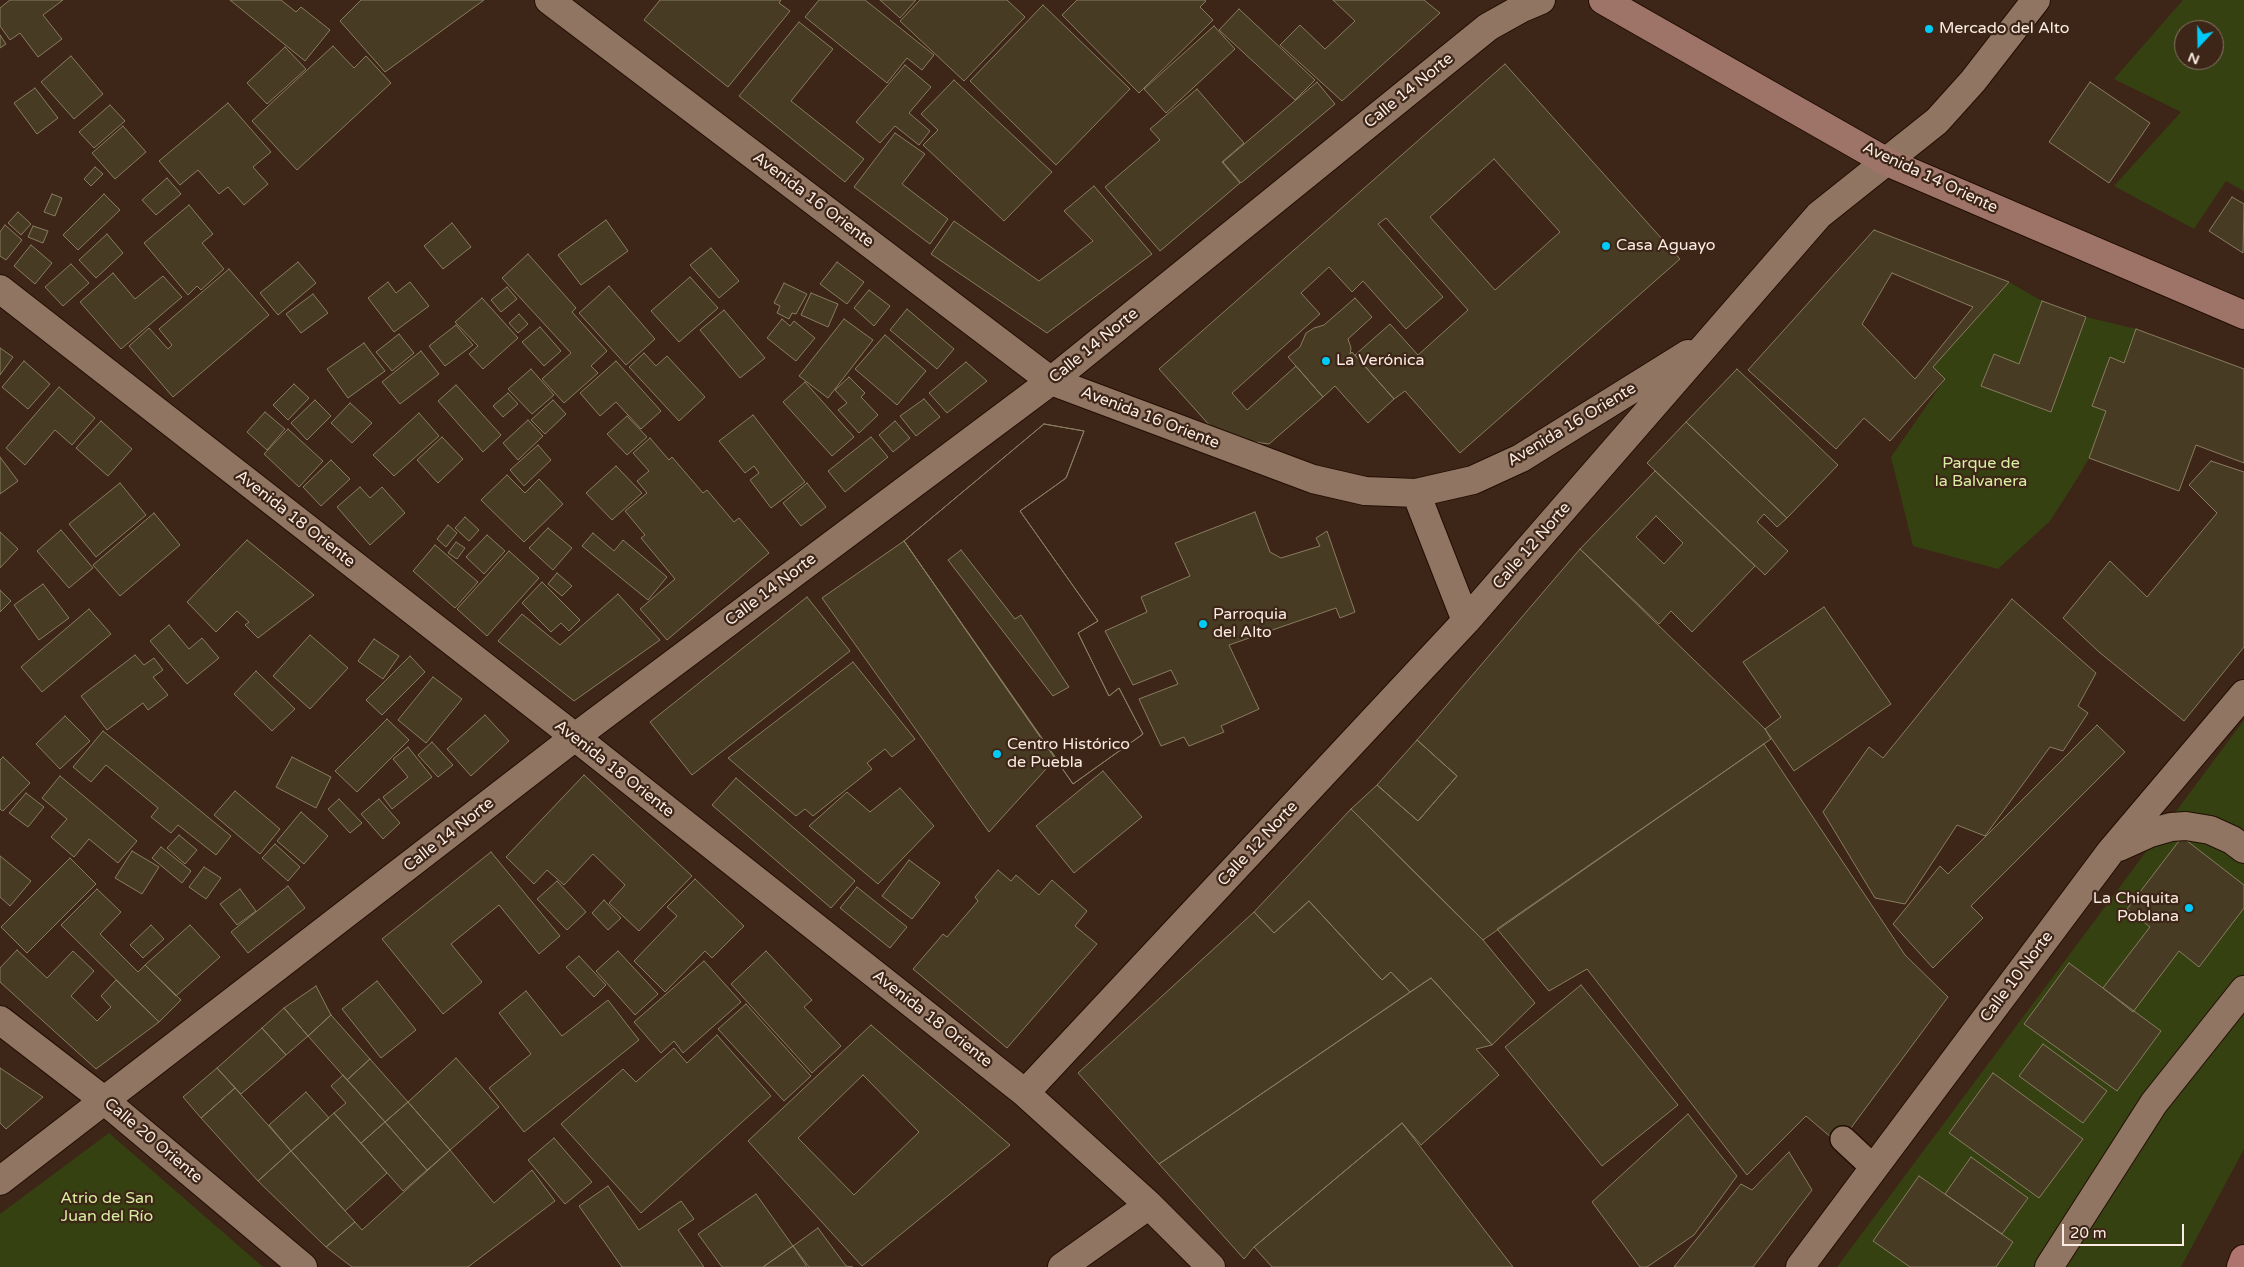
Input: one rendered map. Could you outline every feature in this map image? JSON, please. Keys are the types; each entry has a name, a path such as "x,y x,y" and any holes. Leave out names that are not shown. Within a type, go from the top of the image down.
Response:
{"main road":[{"name":"Avenida 14 Oriente","path":"1604,0 1887,162 2244,315"},
{"path":"2241,1267 2244,1259"}],"street":[{"name":"Avenida 16 Oriente","path":"549,0 1051,380 1313,479 1365,491 1416,493 1473,480 1521,458 1713,338"},
{"name":"Calle 14 Norte","path":"0,1181 575,737 1051,380 1488,27 1541,0"},
{"name":"Calle 12 Norte","path":"1026,1093 1466,621 1819,215 1937,121 1973,81 2036,0"},
{"name":"Avenida 18 Oriente","path":"0,290 575,737 1026,1093 1149,1205 1211,1267"},
{"path":"1416,493 1466,621"},
{"name":"Calle 10 Norte","path":"1800,1267 2111,851 2244,694"},
{"path":"2111,851 2150,833 2171,827 2186,826 2210,830 2232,840 2244,849"},
{"path":"2049,1267 2154,1103 2244,990"},
{"name":"Calle 20 Oriente","path":"0,1020 105,1101 303,1267"},
{"path":"1062,1267 1149,1205"}],"lane":[{"path":"1843,1139 1874,1168"}],"green space":[{"path":"2183,0 2244,0 2244,191 2226,181 2194,229 2114,186 2181,112 2114,79"},
{"name":"Parque de la Balvanera","path":"2009,282 2042,301 2019,364 1994,354 1981,386 2050,412 2086,317 2136,329 2089,458 2080,474 2050,521 1998,569 1913,546 1891,457 1945,379 1933,367"},
{"path":"2244,720 2244,1149 2181,1267 1837,1267"},
{"name":"Atrio de San Juan del Río","path":"109,1133 263,1267 0,1267 0,1214"}],"building":[{"path":"10,0 63,0 43,15 62,39 38,57 20,33 10,40 0,26 0,8"},
{"path":"230,0 281,0 296,12 301,7 330,30 305,61"},
{"path":"361,0 484,0 385,72 340,21"},
{"path":"660,0 781,0 779,3 790,11 728,87 644,20"},
{"path":"819,0 865,0 934,55 922,70 907,58 887,83 805,17"},
{"path":"880,0 916,0 900,18"},
{"path":"920,0 1007,0 1025,17 964,81 900,21"},
{"path":"1077,0 1204,0 1206,1 1200,7 1213,20 1139,93 1062,15"},
{"path":"1333,0 1424,0 1440,13 1342,101 1280,45 1300,25 1325,49 1355,21"},
{"path":"1043,5 1130,89 1056,165 970,81"},
{"path":"1239,9 1315,80 1295,100 1219,30"},
{"path":"799,22 833,49 791,101 864,159 845,182 739,96"},
{"path":"1214,26 1235,49 1166,113 1144,89"},
{"path":"0,35 6,44 0,48"},
{"path":"333,46 354,68 366,56 391,83 297,170 252,121"},
{"path":"285,47 306,69 267,104 247,83"},
{"path":"71,56 103,94 74,119 41,82"},
{"name":"Casa Aguayo","path":"1505,64 1680,259 1460,453 1405,391 1394,399 1355,355 1390,324 1418,355 1468,310 1386,218 1378,224 1443,297 1406,329 1363,281 1352,292 1329,267 1301,293 1320,314 1232,393 1247,410 1296,366 1323,397 1269,444 1220,437 1159,369","holes":["1494,159 1560,232 1495,290 1430,217"]},
{"path":"905,65 931,87 909,113 930,131 919,145 895,126 880,143 856,122"},
{"path":"954,80 1052,172 1004,221 923,145 938,130 921,114"},
{"path":"1317,82 1335,104 1241,183 1223,162"},
{"path":"2090,82 2150,123 2109,183 2049,142"},
{"path":"35,88 58,118 37,134 14,103"},
{"path":"1197,89 1244,143 1222,162 1240,183 1160,251 1105,187 1160,140 1150,129"},
{"path":"228,103 271,152 253,167 268,184 244,205 228,187 219,194 198,170 180,185 159,161"},
{"path":"110,105 125,121 94,148 79,132"},
{"path":"123,126 146,152 115,179 92,153"},
{"path":"895,133 925,154 902,184 948,219 930,244 854,187"},
{"path":"95,167 103,174 91,186 84,179"},
{"path":"167,178 181,194 156,215 142,200"},
{"path":"1094,186 1152,254 1047,333 931,254 954,221 1039,281 1093,241 1064,211"},
{"path":"52,194 62,198 55,216 44,212"},
{"path":"104,194 120,210 78,250 63,235"},
{"path":"2232,197 2244,204 2243,253 2209,231"},
{"path":"189,205 213,234 202,243 224,269 201,290 197,286 188,295 144,243"},
{"path":"18,212 31,224 21,235 8,223"},
{"path":"606,220 628,251 581,285 558,255"},
{"path":"452,223 471,247 443,269 424,246"},
{"path":"5,225 22,240 6,260 0,256 0,232"},
{"path":"33,226 48,231 43,243 28,237"},
{"path":"1874,230 2009,282 1933,367 1945,379 1890,441 1864,418 1836,449 1748,370","holes":["1892,273 1973,307 1915,379 1862,324"]},
{"path":"107,234 123,253 96,278 79,260"},
{"path":"31,245 52,263 35,284 14,266"},
{"path":"711,248 739,281 719,298 690,265"},
{"path":"528,254 576,308 572,312 607,351 591,366 598,373 564,403 542,379 571,353 502,278"},
{"path":"298,262 316,283 278,315 260,293"},
{"path":"837,262 864,282 847,304 820,284"},
{"path":"71,264 89,283 63,306 45,287"},
{"path":"229,269 269,315 173,397 129,346 149,328 168,349 172,345 159,329"},
{"path":"113,273 135,299 163,276 182,297 121,349 80,302"},
{"path":"690,277 718,308 679,342 651,311"},
{"path":"388,282 396,293 410,282 429,306 394,332 368,298"},
{"path":"784,283 807,294 796,314 792,313 789,319 777,313 780,306 774,303"},
{"path":"609,286 655,339 626,365 579,313"},
{"path":"507,287 517,299 501,312 491,300"},
{"path":"869,290 890,306 874,326 854,308"},
{"path":"811,293 838,304 828,327 801,315"},
{"path":"313,294 328,313 301,333 286,314"},
{"path":"482,298 518,338 483,369 469,354 478,346 455,322"},
{"name":"La Verónica","path":"1355,298 1372,317 1348,339 1351,348 1350,354 1352,352 1394,399 1368,423 1335,386 1323,397 1288,357 1300,347 1306,333 1324,325"},
{"path":"2042,301 2086,317 2051,412 1981,386 1994,354 2019,364"},
{"path":"907,309 954,349 937,369 890,330"},
{"path":"724,310 765,358 740,378 700,330"},
{"path":"519,314 528,324 518,333 509,323"},
{"path":"782,319 790,326 794,321 815,338 796,361 767,338"},
{"path":"844,319 873,340 828,398 799,376"},
{"path":"456,325 473,345 445,366 429,346"},
{"path":"540,327 561,351 544,366 522,342"},
{"path":"2136,329 2244,369 2244,463 2196,445 2179,491 2089,458 2106,411 2092,406 2110,357 2124,363"},
{"path":"399,334 414,353 392,371 376,352"},
{"path":"885,335 926,371 897,405 855,369"},
{"path":"364,343 385,371 348,398 327,369"},
{"path":"0,348 13,357 0,375"},
{"path":"421,351 439,374 400,404 382,382"},
{"path":"644,353 656,366 667,356 705,397 679,421 629,367"},
{"path":"24,361 50,384 28,409 2,387"},
{"path":"616,361 661,411 641,429 616,402 600,416 580,393"},
{"path":"966,362 987,381 947,413 929,393"},
{"path":"531,369 554,395 532,414 508,389"},
{"path":"1737,369 1838,465 1787,518 1686,422"},
{"path":"849,377 865,393 861,397 878,415 859,433 838,410 847,403 835,390"},
{"path":"805,382 854,437 832,456 783,402"},
{"path":"294,384 309,398 288,420 273,405"},
{"path":"456,385 501,435 483,452 438,401"},
{"path":"59,387 95,418 72,445 55,430 25,465 6,448"},
{"path":"508,393 518,404 503,417 493,406"},
{"path":"924,399 940,417 916,436 900,416"},
{"path":"315,400 331,416 307,440 291,423"},
{"path":"553,400 566,414 545,434 531,420"},
{"path":"350,403 372,423 352,443 331,423"},
{"path":"265,412 285,429 267,450 247,432"},
{"path":"419,413 439,436 394,476 373,455"},
{"path":"753,415 805,482 771,508 750,480 759,473 754,466 745,473 719,441"},
{"path":"627,416 647,437 627,455 607,434"},
{"path":"528,420 543,436 518,460 503,443"},
{"path":"101,421 132,449 108,476 76,448"},
{"path":"895,421 910,438 893,452 879,435"},
{"path":"1686,422 1787,518 1777,527 1764,514 1757,522 1788,551 1765,575 1647,463"},
{"path":"1044,424 1084,431 1066,478 1020,511 1098,621 1078,633 1109,696 1119,688 1143,734 1073,784 904,541","holes":["961,550 1015,619 1021,615 1069,687 1053,696 948,560"]},
{"path":"1044,424 1084,431 1066,478 1020,511 1098,621 1078,633 1109,696 1119,688 1143,734 1073,784 904,541"},
{"path":"288,429 323,461 299,487 264,454"},
{"path":"442,437 463,459 438,483 417,460"},
{"path":"871,437 888,457 845,492 828,471"},
{"path":"650,438 669,460 672,457 703,493 707,490 734,522 739,518 769,553 667,640 640,609 675,579 641,538 645,535 625,511 647,493 637,481 649,471 633,453"},
{"path":"538,445 551,460 524,486 510,470"},
{"path":"0,457 18,481 0,494"},
{"path":"331,460 350,479 321,506 303,487"},
{"path":"2211,461 2244,472 2244,647 2184,721 2099,652 2063,618 2110,561 2147,597 2217,513 2189,485"},
{"path":"616,466 642,493 612,520 586,493"},
{"path":"1655,471 1755,566 1692,632 1671,611 1659,624 1580,549","holes":["1656,516 1683,543 1664,564 1636,537"]},
{"path":"507,475 525,493 539,479 563,504 524,542 481,500"},
{"path":"120,483 146,515 96,557 69,524"},
{"path":"807,483 826,507 801,526 783,503"},
{"path":"360,487 370,498 382,487 405,513 370,545 337,507"},
{"name":"Parroquia del Alto","path":"1255,512 1270,552 1281,558 1320,546 1316,538 1327,531 1355,612 1340,618 1336,608 1229,645 1259,709 1221,726 1224,732 1189,746 1184,737 1161,746 1139,699 1178,684 1171,670 1133,685 1105,631 1147,612 1141,597 1190,576 1175,543"},
{"path":"154,513 180,545 120,596 93,565"},
{"path":"465,517 479,530 469,541 455,528"},
{"path":"448,525 457,533 446,547 437,539"},
{"path":"548,528 572,548 553,570 529,548"},
{"path":"61,530 93,568 69,588 37,551"},
{"path":"0,532 18,549 0,568"},
{"path":"593,533 614,551 623,540 667,577 648,600 582,546"},
{"path":"487,535 505,551 484,574 466,557"},
{"path":"247,540 314,595 258,638 245,625 249,622 237,611 216,632 187,602"},
{"path":"904,541 1056,758 989,832 822,598"},
{"path":"456,542 465,548 457,559 448,553"},
{"path":"435,545 478,582 455,608 413,571"},
{"path":"1580,549 1765,729 1771,739 1483,940 1351,809 1377,785 1418,821 1457,776 1417,740"},
{"path":"509,551 539,578 487,636 457,609"},
{"path":"557,573 572,586 562,596 548,584"},
{"path":"542,582 580,620 569,631 561,623 551,632 522,603"},
{"path":"43,584 69,618 39,640 14,605"},
{"path":"0,590 11,601 0,612"},
{"path":"618,594 660,640 574,701 498,641 522,614 560,645"},
{"path":"807,597 850,651 692,775 650,722"},
{"path":"2012,599 2096,673 2078,706 2088,713 2063,751 2050,747 1985,836 1957,825 1905,904 1875,898 1823,812 1869,747 1883,758"},
{"path":"1824,607 1891,704 1794,771 1765,729 1781,717 1743,662"},
{"path":"89,609 111,634 42,692 21,667"},
{"path":"169,625 189,649 202,638 219,658 187,684 150,641"},
{"path":"310,635 348,668 310,709 273,676"},
{"path":"374,639 399,656 383,679 358,661"},
{"path":"135,655 144,665 154,658 163,670 153,677 168,695 148,710 143,703 107,730 81,696"},
{"path":"410,656 425,672 382,715 366,700"},
{"path":"853,662 915,739 892,757 885,749 867,763 872,769 813,816 805,809 796,816 728,758"},
{"path":"256,671 295,709 272,731 234,694"},
{"path":"433,677 462,699 426,743 398,720"},
{"path":"485,715 509,741 471,776 447,749"},
{"path":"65,716 90,741 60,769 36,744"},
{"path":"387,719 409,740 357,792 335,771"},
{"path":"2097,725 2125,752 1971,906 1983,918 1933,968 1893,924 1940,866 1948,874"},
{"path":"103,731 231,836 216,855 178,825 171,833 151,817 158,808 106,765 91,782 73,767"},
{"path":"1417,740 1457,776 1418,821 1377,785"},
{"path":"432,742 453,765 438,777 418,755"},
{"path":"1764,744 1905,955 1948,997 1839,1144 1806,1116 1747,1175 1587,969 1549,991 1497,929"},
{"path":"408,747 432,777 392,809 383,797 408,777 393,759"},
{"path":"3,757 30,783 3,811 0,809 0,760"},
{"path":"292,757 331,777 316,808 276,787"},
{"path":"1103,771 1142,817 1074,873 1036,826"},
{"path":"584,775 692,876 639,931 609,903 625,885 593,854 564,885 547,870 534,884 506,857"},
{"path":"60,776 137,841 118,863 89,839 74,857 51,837 67,819 42,798"},
{"path":"736,778 855,881 831,908 712,805"},
{"path":"900,788 934,826 878,884 809,826 847,792 870,812"},
{"path":"235,791 280,829 260,854 214,815"},
{"path":"26,793 44,807 28,827 9,813"},
{"path":"339,799 362,823 350,833 328,809"},
{"path":"379,799 400,823 383,839 361,814"},
{"path":"1351,809 1483,940 1535,1003 1492,1045 1431,978 1410,992 1391,972 1382,980 1309,901 1274,933 1254,912"},
{"path":"301,812 328,836 304,864 277,841"},
{"path":"179,835 197,850 185,864 167,848"},
{"path":"2182,837 2244,885 2244,908 2199,967 2179,951 2133,1012 2103,988 2150,927 2127,909"},
{"path":"275,844 300,867 288,881 262,858"},
{"path":"161,847 191,871 182,883 152,858"},
{"path":"132,851 159,867 142,894 115,878"},
{"path":"491,852 560,936 539,954 499,905 451,944 482,982 443,1014 382,939"},
{"path":"0,856 31,881 10,906 0,897"},
{"path":"70,858 96,884 27,953 1,927"},
{"path":"909,860 940,883 912,919 882,896"},
{"path":"204,867 221,878 206,899 189,887"},
{"path":"998,870 1011,881 1016,875 1039,895 1052,880 1087,911 1075,926 1097,944 1007,1048 913,969 943,934 947,937 978,901 975,897"},
{"path":"695,879 744,926 712,958 705,951 665,992 634,961 677,916 667,907"},
{"path":"557,881 586,912 567,930 537,899"},
{"path":"288,886 305,908 248,953 231,932"},
{"path":"857,887 907,927 890,948 840,908"},
{"path":"97,889 121,912 100,934 138,972 145,965 181,1000 159,1022 61,925"},
{"path":"240,889 256,911 237,925 220,904"},
{"path":"604,900 621,918 608,930 592,913"},
{"path":"1309,901 1382,980 1391,972 1410,992 1159,1164 1078,1073 1254,912 1274,933"},
{"path":"151,925 164,939 143,958 130,945"},
{"path":"190,925 220,957 176,996 145,965"},
{"path":"17,950 47,978 73,951 94,971 71,996 97,1021 111,1007 101,996 116,980 159,1022 96,1069 0,982 0,968"},
{"path":"618,951 658,994 635,1015 596,971"},
{"path":"766,951 812,1000 804,1007 841,1046 812,1073 731,984"},
{"path":"579,956 606,985 594,997 566,967"},
{"path":"704,961 741,1002 683,1053 674,1041 661,1053 634,1022"},
{"path":"2069,963 2161,1031 2117,1091 2024,1024"},
{"path":"1431,978 1492,1045 1476,1049 1499,1075 1421,1145 1402,1123 1254,1247 1244,1259 1159,1164"},
{"path":"377,981 416,1030 381,1058 342,1009"},
{"path":"1581,985 1678,1105 1602,1166 1505,1047"},
{"path":"316,986 331,1015 308,1036 284,1008"},
{"path":"526,991 562,1036 608,1000 639,1040 524,1132 489,1088 531,1054 499,1013"},
{"path":"746,1004 811,1076 784,1101 718,1029"},
{"path":"284,1008 308,1036 286,1055 262,1028"},
{"path":"331,1015 370,1059 347,1080 308,1036"},
{"path":"871,1025 1010,1145 862,1266 748,1141","holes":["863,1075 919,1132 854,1195 798,1138"]},
{"path":"262,1028 286,1055 241,1094 217,1068"},
{"path":"717,1035 771,1096 641,1213 561,1124 623,1069 636,1082 674,1048 687,1063"},
{"path":"2043,1044 2107,1091 2083,1123 2019,1076"},
{"path":"456,1058 499,1107 450,1150 408,1102"},
{"path":"370,1059 408,1102 385,1122 347,1080"},
{"path":"0,1068 43,1097 6,1129 0,1123"},
{"path":"217,1068 235,1088 201,1118 183,1097"},
{"path":"1993,1073 2083,1139 2039,1198 1949,1133"},
{"path":"343,1075 385,1122 361,1143 334,1113 346,1103 331,1086"},
{"path":"235,1088 291,1151 258,1181 201,1118"},
{"path":"306,1092 329,1118 291,1151 269,1125"},
{"path":"408,1102 450,1150 427,1170 385,1122"},
{"path":"334,1113 387,1173 345,1211 291,1151"},
{"path":"1688,1114 1737,1176 1694,1235 1647,1267 1640,1267 1592,1202"},
{"path":"385,1122 427,1170 403,1191 361,1143"},
{"path":"1402,1123 1513,1267 1272,1267 1254,1247"},
{"path":"554,1138 592,1182 565,1204 528,1160"},
{"path":"450,1150 494,1203 532,1170 555,1201 468,1267 352,1267 326,1247 355,1222 362,1230"},
{"path":"291,1151 355,1222 326,1247 258,1181"},
{"path":"1789,1152 1812,1190 1753,1267 1674,1267 1741,1184 1752,1190"},
{"path":"1971,1157 2028,1198 2002,1234 1945,1194"},
{"path":"1919,1176 2013,1242 1996,1267 1910,1267 1873,1241"},
{"path":"608,1186 639,1230 681,1201 694,1219 678,1230 704,1267 622,1267 579,1206"},
{"path":"756,1194 793,1246 763,1267 722,1267 698,1234"},
{"path":"818,1228 846,1266 853,1267 809,1267 793,1246"},
{"path":"793,1246 807,1267 763,1267"}],"place":[{"name":"Mercado del Alto","path":"1929,29"},
{"name":"Casa Aguayo","path":"1606,246"},
{"name":"La Verónica","path":"1326,361"},
{"name":"Parroquia del Alto","path":"1203,624"},
{"name":"Centro Histórico de Puebla","path":"997,754"},
{"name":"La Chiquita Poblana","path":"2189,908"}]}
